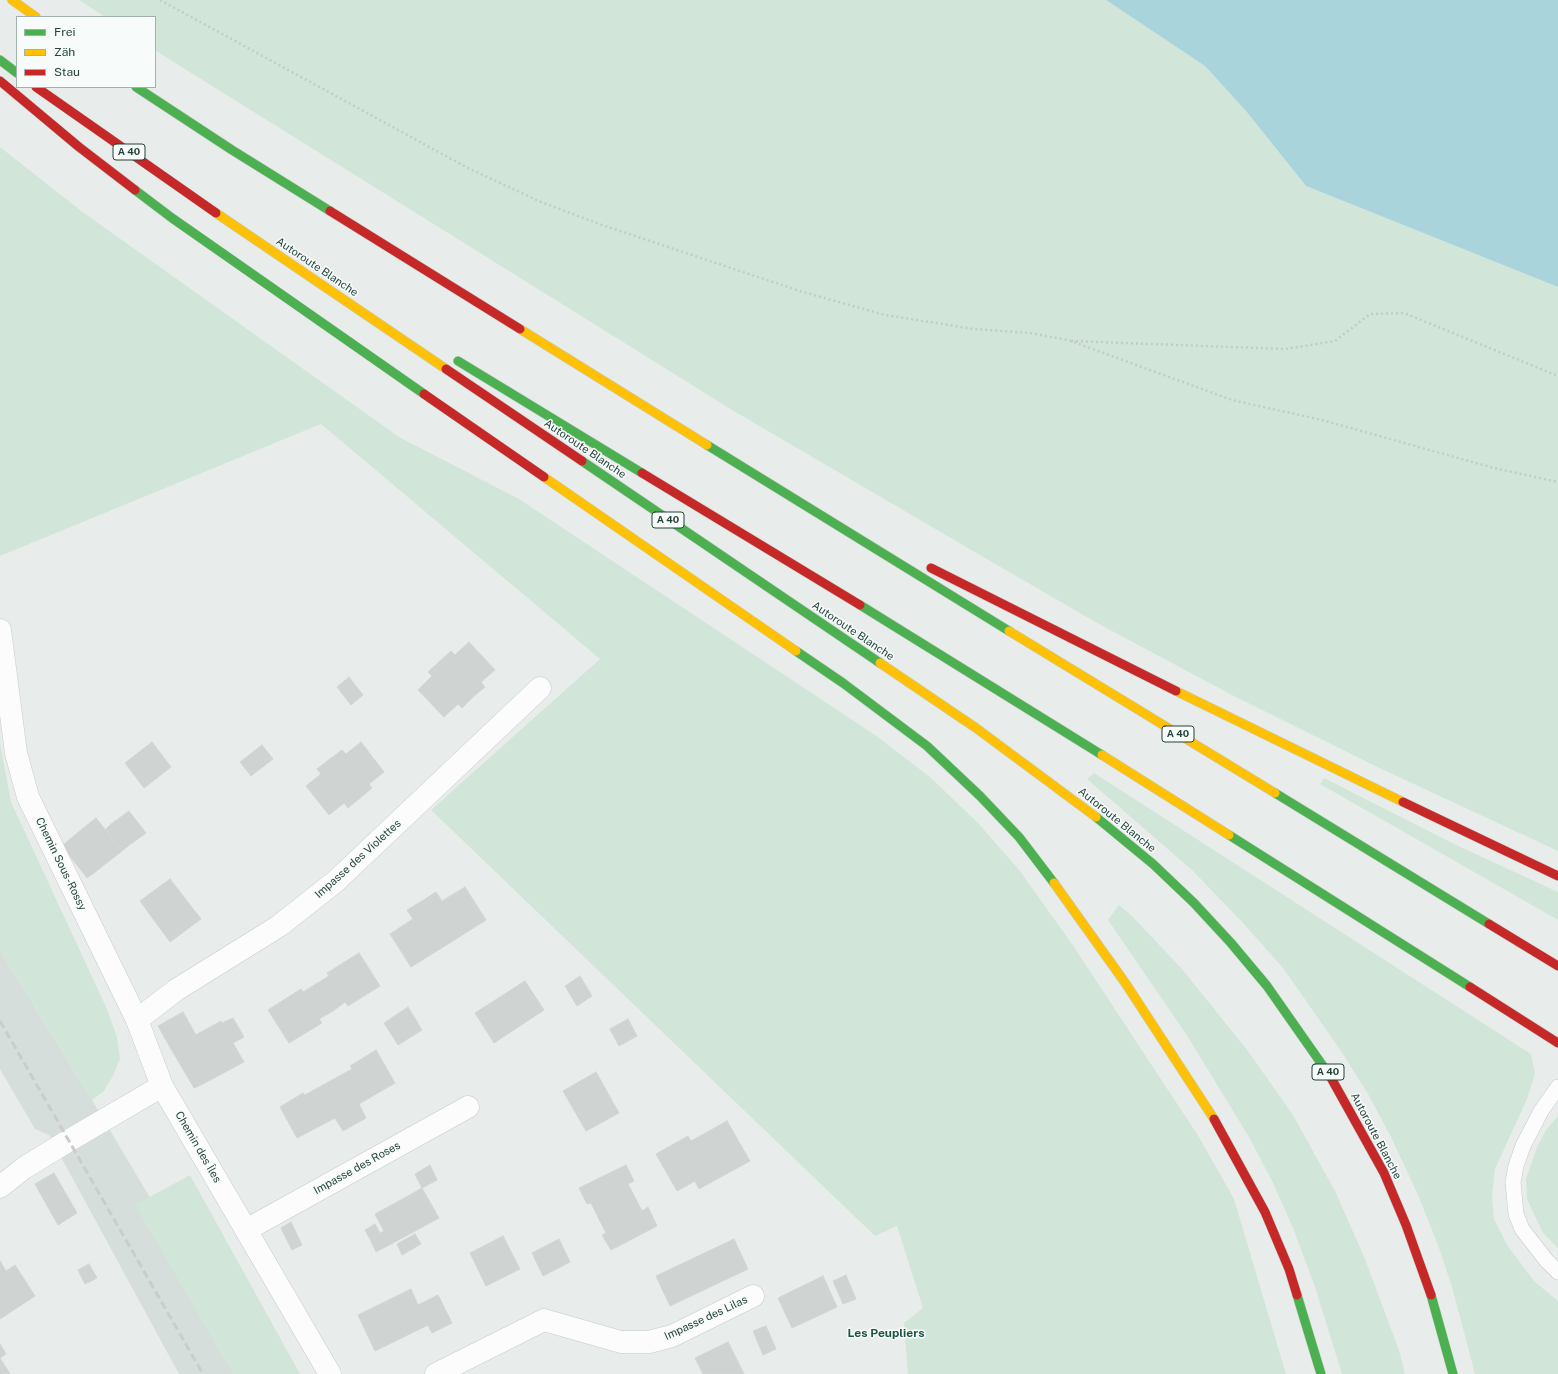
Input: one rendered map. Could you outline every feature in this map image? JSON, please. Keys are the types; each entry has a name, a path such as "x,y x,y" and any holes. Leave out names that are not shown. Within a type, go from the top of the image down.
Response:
{"highway":[{"path":"12,0 35,16"},
{"path":"0,60 16,72"},
{"path":"0,81 79,147 172,218 361,351 843,683 927,746 975,790 1019,837 1067,901 1126,984 1209,1110 1268,1219 1289,1270 1321,1374"},
{"name":"Autoroute Blanche","path":"37,88 222,217 976,728 1105,824 1153,864 1199,909 1262,980 1332,1078 1384,1173 1406,1225 1426,1278 1442,1330 1453,1374"},
{"name":"A 40","path":"138,88 232,150 798,502 1558,966"},
{"path":"222,217 385,316"},
{"path":"447,354 930,647 1558,1043"},
{"path":"798,502 903,554"},
{"path":"924,565 1267,737 1558,876"}],"street":[{"name":"Chemin Sous-Rossy","path":"0,630 16,753 28,797 137,1020 162,1086"},
{"name":"Impasse des Violettes","path":"137,1020 176,990 279,926 336,881 540,688"},
{"path":"0,1187 24,1168 162,1086"},
{"name":"Chemin des Îles","path":"162,1086 330,1374"},
{"name":"Impasse des Roses","path":"246,1230 468,1107"},
{"name":"Impasse des Lilas","path":"436,1374 544,1320 621,1342 649,1342 672,1336 753,1296"}],"lane":[{"path":"1558,1087 1542,1111 1523,1146 1516,1166 1513,1182 1516,1214 1522,1229 1546,1260 1558,1272"}],"path":[{"path":"160,0 466,167 541,202 595,223 803,292 885,315 974,329 1030,333 1068,340 1285,349 1335,341 1370,314 1404,313 1558,376"},
{"path":"1068,340 1232,400 1322,420 1494,468 1558,482"}],"shaded area":[{"path":"0,950 92,1100 255,1374 179,1374 49,1135 35,1129 0,1069"}],"green space":[{"path":"79,0 1106,0 1205,66 1246,111 1306,186 1558,287 1558,851 1373,765 1232,695 1097,623 732,410 172,61 156,51 156,16 103,16"},
{"path":"0,147 84,213 399,437 519,499 875,735 930,777 978,823 1020,871 1072,944 1199,1137 1234,1199 1286,1374 908,1374 904,1323 923,1308 897,1226 875,1236 431,810 600,659 321,424 0,556"},
{"path":"0,743 11,802 106,1007 117,1037 120,1059 113,1076 104,1091 92,1100 0,950"},
{"path":"1094,773 1531,1054 1535,1073 1527,1099 1495,1169 1492,1196 1494,1219 1507,1245 1534,1281 1558,1301 1558,1374 1475,1374 1452,1287 1438,1245 1418,1195 1392,1139 1368,1094 1341,1051 1283,968 1242,922 1193,871 1087,779"},
{"path":"1324,778 1454,844 1558,892 1558,920 1320,784"},
{"path":"1119,905 1133,917 1182,969 1248,1051 1293,1115 1335,1191 1365,1259 1399,1350 1405,1374 1342,1374 1315,1287 1293,1228 1273,1183 1249,1137 1186,1034 1108,920"},
{"path":"1558,1116 1558,1248 1543,1233 1527,1199 1526,1179 1537,1147 1546,1130"},
{"path":"190,1175 300,1374 233,1374 135,1205"}],"water":[{"path":"1106,0 1558,0 1558,287 1306,186 1246,111 1205,66"}],"building":[{"path":"469,642 495,670 481,682 485,687 473,697 440,661 451,651 455,655"},
{"path":"440,661 473,697 462,708 458,704 444,717 418,690 432,676 428,672"},
{"path":"349,677 363,695 351,705 337,687"},
{"path":"152,742 171,767 144,788 125,763"},
{"path":"361,742 384,772 369,784 372,788 360,798 330,759 342,750 346,754"},
{"path":"262,745 273,759 251,776 240,762"},
{"path":"330,759 360,798 348,808 344,803 329,815 306,786 321,774 317,769"},
{"path":"129,811 146,833 128,846 111,824"},
{"path":"96,818 112,838 98,849 82,829"},
{"path":"111,824 128,846 122,851 106,829"},
{"path":"82,829 98,849 112,838 122,851 94,873 69,840"},
{"path":"69,840 94,873 87,878 62,846"},
{"path":"170,879 201,919 170,942 140,901"},
{"path":"465,887 486,920 448,944 422,901 436,892 442,901"},
{"path":"422,901 448,944 411,967 390,934 413,919 407,910"},
{"path":"359,953 380,986 348,1006 345,1002 333,1011 316,984 329,976 327,973"},
{"path":"580,976 592,996 577,1006 565,986"},
{"path":"525,981 544,1010 494,1043 475,1013"},
{"path":"316,984 333,1011 319,1019 322,1023 289,1043 268,1010 301,989 303,992"},
{"path":"408,1007 422,1030 398,1045 384,1023"},
{"path":"183,1012 196,1035 179,1044 167,1021"},
{"path":"233,1018 244,1037 233,1043 244,1062 201,1085 179,1044 221,1021 222,1023"},
{"path":"628,1019 637,1036 619,1046 610,1029"},
{"path":"167,1021 179,1044 171,1049 158,1026"},
{"path":"179,1044 201,1085 194,1088 171,1049"},
{"path":"376,1050 395,1083 359,1104 366,1118 343,1131 335,1118 297,1138 280,1107 303,1093 305,1095 352,1069 350,1066"},
{"path":"596,1072 619,1113 586,1131 563,1091"},
{"path":"727,1121 750,1161 699,1189 695,1181 677,1191 656,1154 688,1136 691,1141"},
{"path":"430,1165 437,1180 422,1188 415,1174"},
{"path":"626,1165 634,1181 628,1184 642,1211 648,1207 657,1226 611,1250 602,1235 606,1233 591,1203 587,1204 579,1188"},
{"path":"54,1173 77,1213 58,1225 35,1184"},
{"path":"422,1188 439,1218 415,1231 399,1201"},
{"path":"399,1201 415,1231 391,1244 375,1214"},
{"path":"291,1222 302,1245 292,1250 281,1228"},
{"path":"375,1224 380,1233 370,1239 365,1230"},
{"path":"384,1231 391,1244 376,1252 370,1239"},
{"path":"415,1234 421,1244 402,1255 397,1244"},
{"path":"503,1236 520,1269 486,1286 470,1253"},
{"path":"559,1239 570,1262 543,1276 532,1253"},
{"path":"734,1239 748,1269 670,1306 656,1276"},
{"path":"0,1261 6,1271 15,1265 35,1296 0,1319"},
{"path":"89,1264 97,1278 85,1284 78,1270"},
{"path":"846,1275 856,1299 843,1304 833,1281"},
{"path":"823,1276 837,1307 792,1328 778,1298"},
{"path":"411,1289 418,1305 438,1295 452,1323 432,1333 428,1325 375,1351 358,1315"},
{"path":"766,1326 776,1349 763,1355 753,1331"},
{"path":"728,1342 744,1374 703,1374 695,1358"},
{"path":"0,1344 6,1354 0,1358"},
{"path":"0,1358 10,1374 0,1374"}],"railway":[{"path":"0,1021 203,1374"}],"traffic: fast":[{"path":"0,60 16,72"},
{"path":"138,88 232,150 330,211"},
{"path":"135,190 172,218 424,394"},
{"path":"458,361 642,473"},
{"path":"707,445 1009,631"},
{"path":"582,461 880,663"},
{"path":"860,605 1102,755"},
{"path":"796,651 843,683 927,746 980,796 1019,837 1054,883"},
{"path":"1275,793 1489,924"},
{"path":"1096,817 1153,864 1194,903 1231,943 1267,986 1330,1076"},
{"path":"1229,835 1470,987"},
{"path":"1297,1295 1321,1374"},
{"path":"1431,1295 1453,1374"}],"traffic: slow":[{"path":"12,0 35,16"},
{"path":"216,213 446,369"},
{"path":"520,329 707,445"},
{"path":"544,477 796,651"},
{"path":"1009,631 1275,793"},
{"path":"880,663 976,728 1096,817"},
{"path":"1176,691 1403,802"},
{"path":"1102,755 1229,835"},
{"path":"1054,883 1126,984 1214,1119"}],"traffic: jam":[{"path":"0,81 79,147 135,190"},
{"path":"37,88 216,213"},
{"path":"330,211 520,329"},
{"path":"446,369 582,461"},
{"path":"424,394 544,477"},
{"path":"642,473 860,605"},
{"path":"931,568 1176,691"},
{"path":"1403,802 1558,876"},
{"path":"1489,924 1558,966"},
{"path":"1470,987 1558,1043"},
{"path":"1330,1076 1384,1173 1406,1225 1431,1295"},
{"path":"1214,1119 1265,1212 1289,1269 1297,1295"}],"district":[{"name":"Les Peupliers","path":"886,1333"}]}
